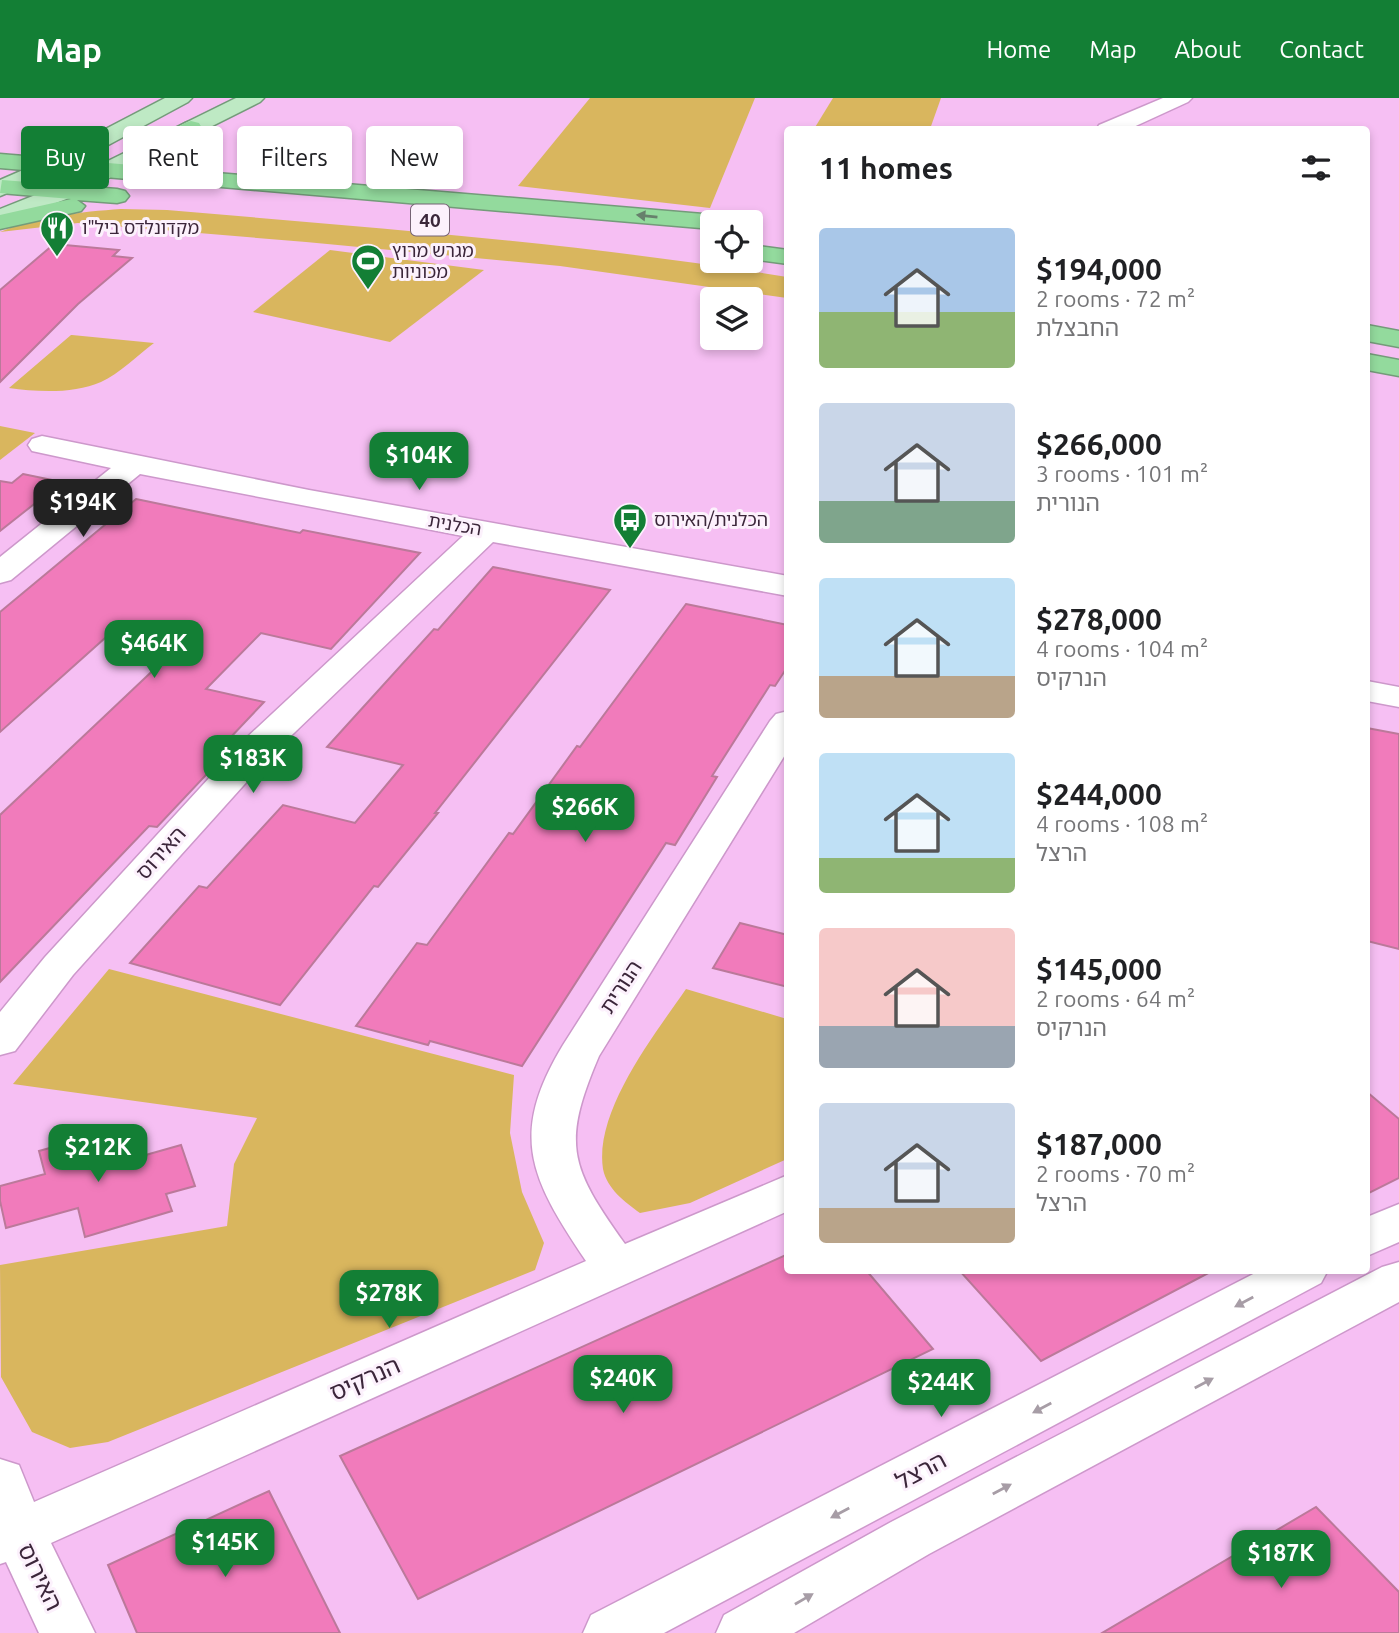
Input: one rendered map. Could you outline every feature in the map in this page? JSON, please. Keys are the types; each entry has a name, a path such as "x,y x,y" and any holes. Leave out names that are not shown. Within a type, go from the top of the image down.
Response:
{"highway":[{"name":"40","path":"0,161 21,163"},
{"name":"40","path":"109,170 237,182"},
{"path":"0,220 54,209 134,198 1,188"},
{"name":"40","path":"320,189 700,221"},
{"name":"40","path":"327,212 587,234"},
{"path":"763,254 784,256"},
{"path":"1370,334 1399,339"},
{"path":"1370,363 1399,368"}],"main road":[{"path":"109,136 181,98"},
{"path":"195,126 253,98"},
{"path":"1,188 21,179"},
{"path":"0,220 69,189"}],"street":[{"path":"1116,126 1181,98"},
{"name":"הכלנית","path":"42,445 133,465 784,585"},
{"path":"0,573 133,465"},
{"name":"האירוס","path":"0,1041 59,966 257,748 487,531"},
{"path":"1370,692 1399,697"},
{"name":"הנורית","path":"616,1268 577,1212 559,1169 551,1135 560,1095 578,1055 784,727"},
{"name":"הנרקיס","path":"9,1537 784,1194"},
{"path":"1370,1236 1399,1221"},
{"name":"הרצל","path":"611,1633 1296,1274"},
{"path":"761,1629 910,1538 1399,1280"},
{"name":"האירוס","path":"0,1481 9,1537 67,1633"}],"shaded area":[{"path":"590,98 755,98 710,208 518,186"},
{"path":"833,98 941,98 931,126 816,126"},
{"path":"121,209 167,210 555,246 700,264 700,273 761,273 784,277 784,298 763,295 763,287 709,287 560,266 306,242 78,223 0,232 44,218"},
{"name":"מגרש מרוץ מכוניות","path":"330,250 484,270 390,342 253,312"},
{"path":"71,335 154,343 115,374 90,386 55,391 9,388"},
{"path":"0,426 35,433 0,460"},
{"path":"109,969 514,1075 510,1133 522,1192 544,1243 535,1270 108,1442 70,1448 32,1432 1,1377 0,1265 227,1226 234,1164 257,1118 13,1084"},
{"path":"686,989 784,1018 784,1160 690,1203 640,1213 623,1200 605,1176 603,1146 617,1098 644,1050"}],"building":[{"path":"54,244 119,250 113,256 132,258 78,304 0,382 0,290"},
{"path":"23,474 62,482 0,531 0,481 12,483"},
{"path":"136,499 300,533 303,530 420,553 331,649 261,633 206,689 264,702 211,758 220,760 157,827 149,826 0,982 0,815 182,643 120,628 114,630 0,732 0,612"},
{"path":"493,567 610,590 435,813 438,813 378,887 374,886 280,1005 130,963 199,886 207,888 283,805 355,823 403,765 327,747 434,629 438,630"},
{"path":"686,604 784,624 784,672 775,686 770,685 712,776 717,777 675,845 666,843 522,1066 430,1041 428,1045 356,1026 417,943 427,945 509,833 513,834 577,746 580,747"},
{"path":"1370,729 1399,734 1399,949 1370,942"},
{"path":"740,923 784,934 784,986 713,968"},
{"path":"1370,1095 1399,1119 1399,1178 1370,1192"},
{"path":"125,1127 135,1158 181,1145 195,1186 166,1194 172,1211 85,1237 78,1208 6,1228 0,1201 0,1186 45,1174 39,1151"},
{"path":"784,1256 784,1274 869,1274 933,1349 418,1599 340,1456"},
{"path":"963,1274 1206,1274 1041,1361"},
{"path":"269,1491 340,1633 137,1633 108,1565"},
{"path":"1316,1507 1399,1592 1399,1633 1102,1633"}],"place":[{"name":"מקדונלדס ביל\"ו","path":"57,258"},
{"name":"מגרש מרוץ מכוניות","path":"368,291"},
{"name":"הכלנית/האירוס","path":"630,550"}]}
